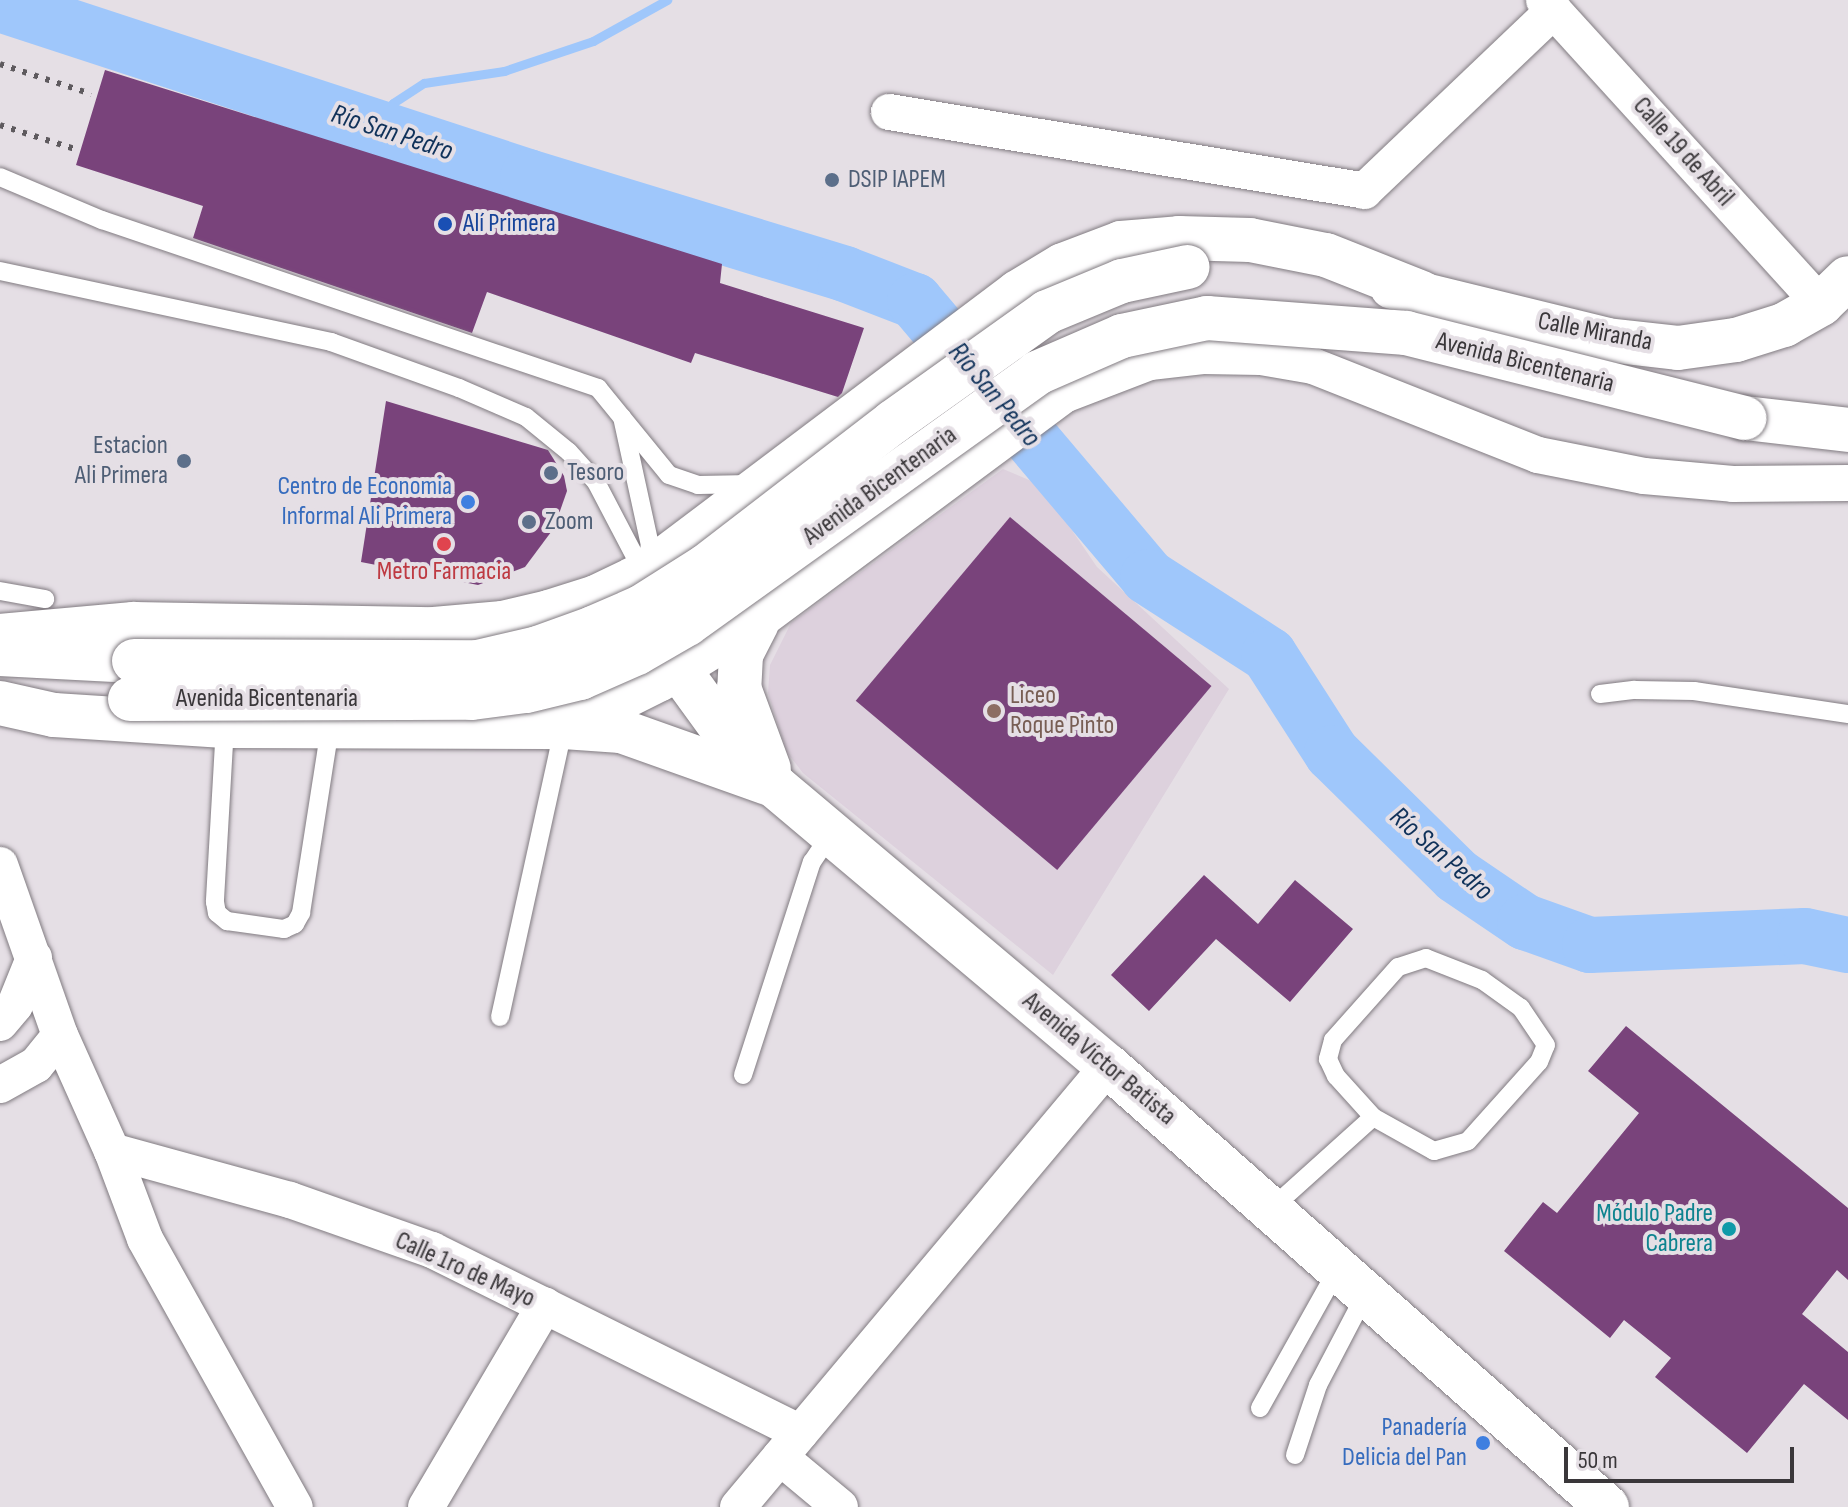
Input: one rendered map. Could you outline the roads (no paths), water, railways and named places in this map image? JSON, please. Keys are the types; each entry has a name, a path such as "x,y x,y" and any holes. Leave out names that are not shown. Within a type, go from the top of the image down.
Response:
{"street":[{"path":"889,112 1364,191 1549,5"},
{"name":"Calle 19 de Abril","path":"1549,5 1834,291"},
{"path":"0,636 133,624 448,628 503,623 596,597 644,574 1018,292 1063,265 1121,243 1179,238 1250,240 1326,255 1422,293"},
{"name":"Avenida Bicentenaria","path":"4,703 132,680 478,662 538,648 641,607 706,566 893,422 1047,312 1122,281 1188,267 1262,264 1422,293"},
{"name":"Calle Miranda","path":"1422,293 1607,340 1678,348 1736,340 1784,325 1834,291"},
{"name":"Avenida Bicentenaria","path":"0,654 132,680 472,698 526,691 580,678 637,653 687,624 1037,373 1122,336 1207,318 1406,333 1745,418 1848,430"},
{"path":"549,726 623,702 680,671 757,623 1064,395 1150,362 1261,357 1313,366 1538,455 1644,476 1733,484 1848,483"},
{"name":"Avenida Víctor Batista","path":"644,574 657,620 680,671 728,737 775,786 1272,1208 1607,1507"},
{"path":"757,623 741,655 739,688 775,786"},
{"path":"4,703 54,715 225,726 549,726 621,731 775,786"},
{"path":"0,865 60,1035 112,1151 145,1239 295,1507"},
{"path":"0,1023 15,1005 34,958"},
{"path":"0,1085 36,1065 60,1035"},
{"path":"738,1507 1108,1066"},
{"name":"Calle 1ro de Mayo","path":"112,1151 290,1200 432,1250 545,1305 790,1445 840,1507"},
{"path":"426,1507 545,1305"}],"lane":[{"path":"0,177 102,220 598,388 621,412 669,475 698,485 762,484"},
{"path":"0,271 331,342 459,388 526,417 569,452 596,482 644,574"},
{"path":"621,412 650,545 644,574"},
{"path":"0,591 45,599"},
{"path":"1600,694 1635,690 1694,691 1848,714"},
{"path":"225,726 215,887 217,913 227,921 284,929 295,924 301,913 330,727"},
{"path":"500,1017 549,726"},
{"path":"743,1075 812,862 831,834"},
{"path":"1426,958 1482,980 1521,1008 1540,1032 1546,1045 1539,1062 1468,1141 1434,1151 1373,1117 1336,1076 1328,1059 1333,1040 1398,967 1426,958"},
{"path":"1272,1208 1373,1117"},
{"path":"1260,1408 1352,1280"},
{"path":"1295,1455 1352,1280"}],"waterway":[{"path":"373,126 393,103 424,83 504,71 593,41 667,0"},
{"name":"Río San Pedro","path":"0,4 528,177 845,274 915,301 1148,577 1269,655 1332,753 1457,876 1525,922 1590,945 1805,936 1848,945"}],"railway":[{"path":"0,64 91,94"},
{"path":"0,125 75,149"}],"place":[{"name":"DSIP IAPEM","path":"832,180"},
{"name":"Alí Primera","path":"445,224"},
{"name":"Estacion Ali Primera","path":"184,461"},
{"name":"Tesoro","path":"551,473"},
{"name":"Centro de Economia Informal Ali Primera","path":"468,502"},
{"name":"Zoom","path":"529,522"},
{"name":"Metro Farmacia","path":"444,544"},
{"name":"Liceo Roque Pinto","path":"994,711"},
{"name":"Módulo Padre Cabrera","path":"1729,1229"},
{"name":"Panadería Delicia del Pan","path":"1483,1443"}]}
